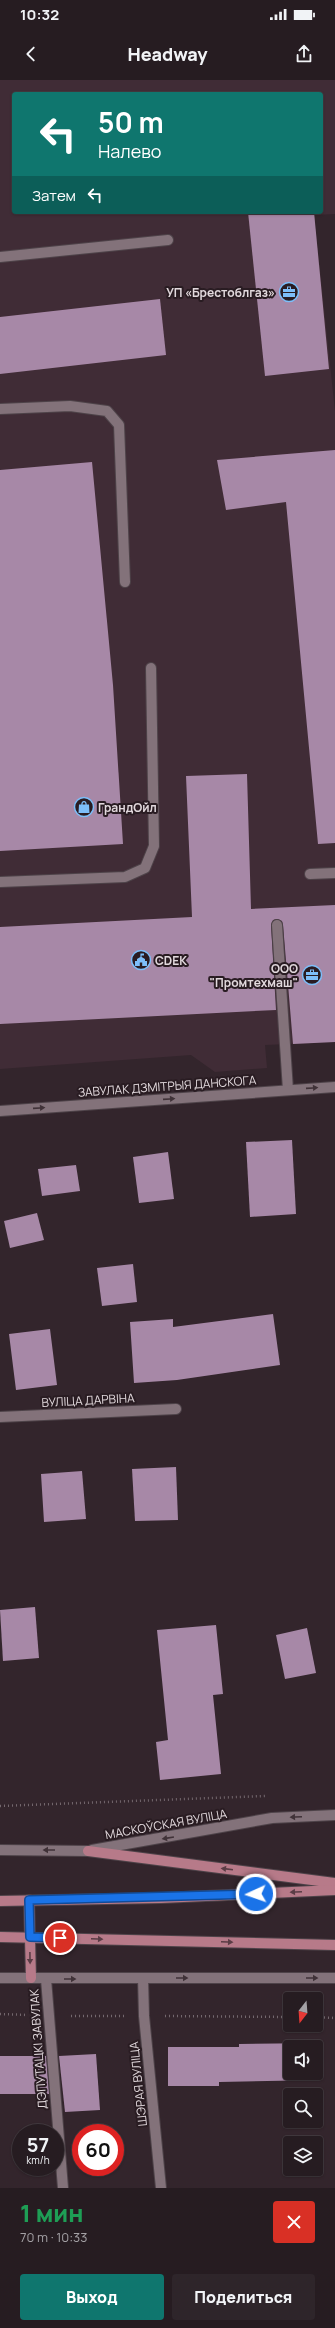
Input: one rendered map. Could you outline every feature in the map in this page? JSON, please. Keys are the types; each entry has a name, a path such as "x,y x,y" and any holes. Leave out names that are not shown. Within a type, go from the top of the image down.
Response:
{"main road":[{"path":"88,1851 335,1883"},
{"path":"0,1901 162,1898 335,1890"},
{"path":"29,1900 31,1978"},
{"path":"0,1937 335,1946"}],"street":[{"path":"0,257 168,240"},
{"path":"0,409 70,406 107,411 119,425 125,582"},
{"path":"0,882 125,877 145,868 154,846 151,668"},
{"path":"310,874 335,873"},
{"path":"277,924 288,1090"},
{"name":"ЗАВУЛАК ДЗМІТРЫЯ ДАНСКОГА","path":"0,1111 335,1086"},
{"name":"ВУЛІЦА ДАРВІНА","path":"0,1417 176,1410"},
{"name":"МАСКОЎСКАЯ ВУЛІЦА","path":"0,1850 88,1851 272,1818 335,1815"},
{"path":"0,1978 335,1978"},
{"name":"ШЭРАЯ ВУЛІЦА","path":"143,1978 144,2016 161,2188"},
{"name":"ДЭПУТАЦКІ ЗАВУЛАК","path":"46,1979 63,2188"}],"path":[{"path":"0,1806 270,1796"},
{"path":"323,2017 335,2018"}],"shaded area":[{"path":"0,80 335,80 335,214 314,215 335,411 335,1042 265,1045 267,1068 215,1072 191,1055 0,1069"}],"building":[{"name":"УП «Брестоблгаз»","path":"248,214 314,214 329,369 265,376"},
{"path":"160,299 166,355 0,374 0,317"},
{"path":"335,450 335,843 318,844 286,502 226,510 217,460"},
{"path":"92,462 113,685 123,844 0,851 0,470"},
{"path":"247,774 251,909 335,905 335,1042 293,1044 283,925 282,921 277,919 273,920 271,925 276,1010 0,1024 0,927 192,917 186,776"},
{"path":"292,1140 296,1214 250,1217 246,1142"},
{"path":"168,1152 174,1199 139,1203 133,1157"},
{"path":"76,1165 80,1191 42,1196 38,1169"},
{"path":"37,1213 44,1240 10,1248 4,1221"},
{"path":"133,1264 137,1302 102,1306 97,1268"},
{"path":"273,1314 280,1365 177,1380 134,1383 130,1322 173,1319 173,1327"},
{"path":"50,1329 57,1385 16,1390 9,1334"},
{"path":"176,1467 178,1520 135,1521 132,1469"},
{"path":"82,1471 86,1519 44,1522 41,1474"},
{"path":"35,1607 39,1658 3,1661 0,1610"},
{"path":"216,1625 223,1694 213,1695 221,1774 160,1780 156,1742 168,1740 157,1630"},
{"path":"307,1628 316,1673 285,1679 276,1635"},
{"path":"283,2043 283,2080 321,2080 219,2082 219,2086 168,2086 168,2047 239,2047 239,2044"},
{"path":"96,2054 100,2110 65,2112 59,2056"},
{"path":"0,2056 46,2056 49,2094 0,2094"}],"place":[{"name":"УП «Брестоблгаз»","path":"289,292"},
{"name":"ГрандОйл","path":"84,807"},
{"name":"CDEK","path":"141,960"},
{"name":"ООО \"Промтехмаш\"","path":"312,975"}],"route":[{"path":"60,1938 30,1937 29,1900 162,1898 256,1894"}]}
